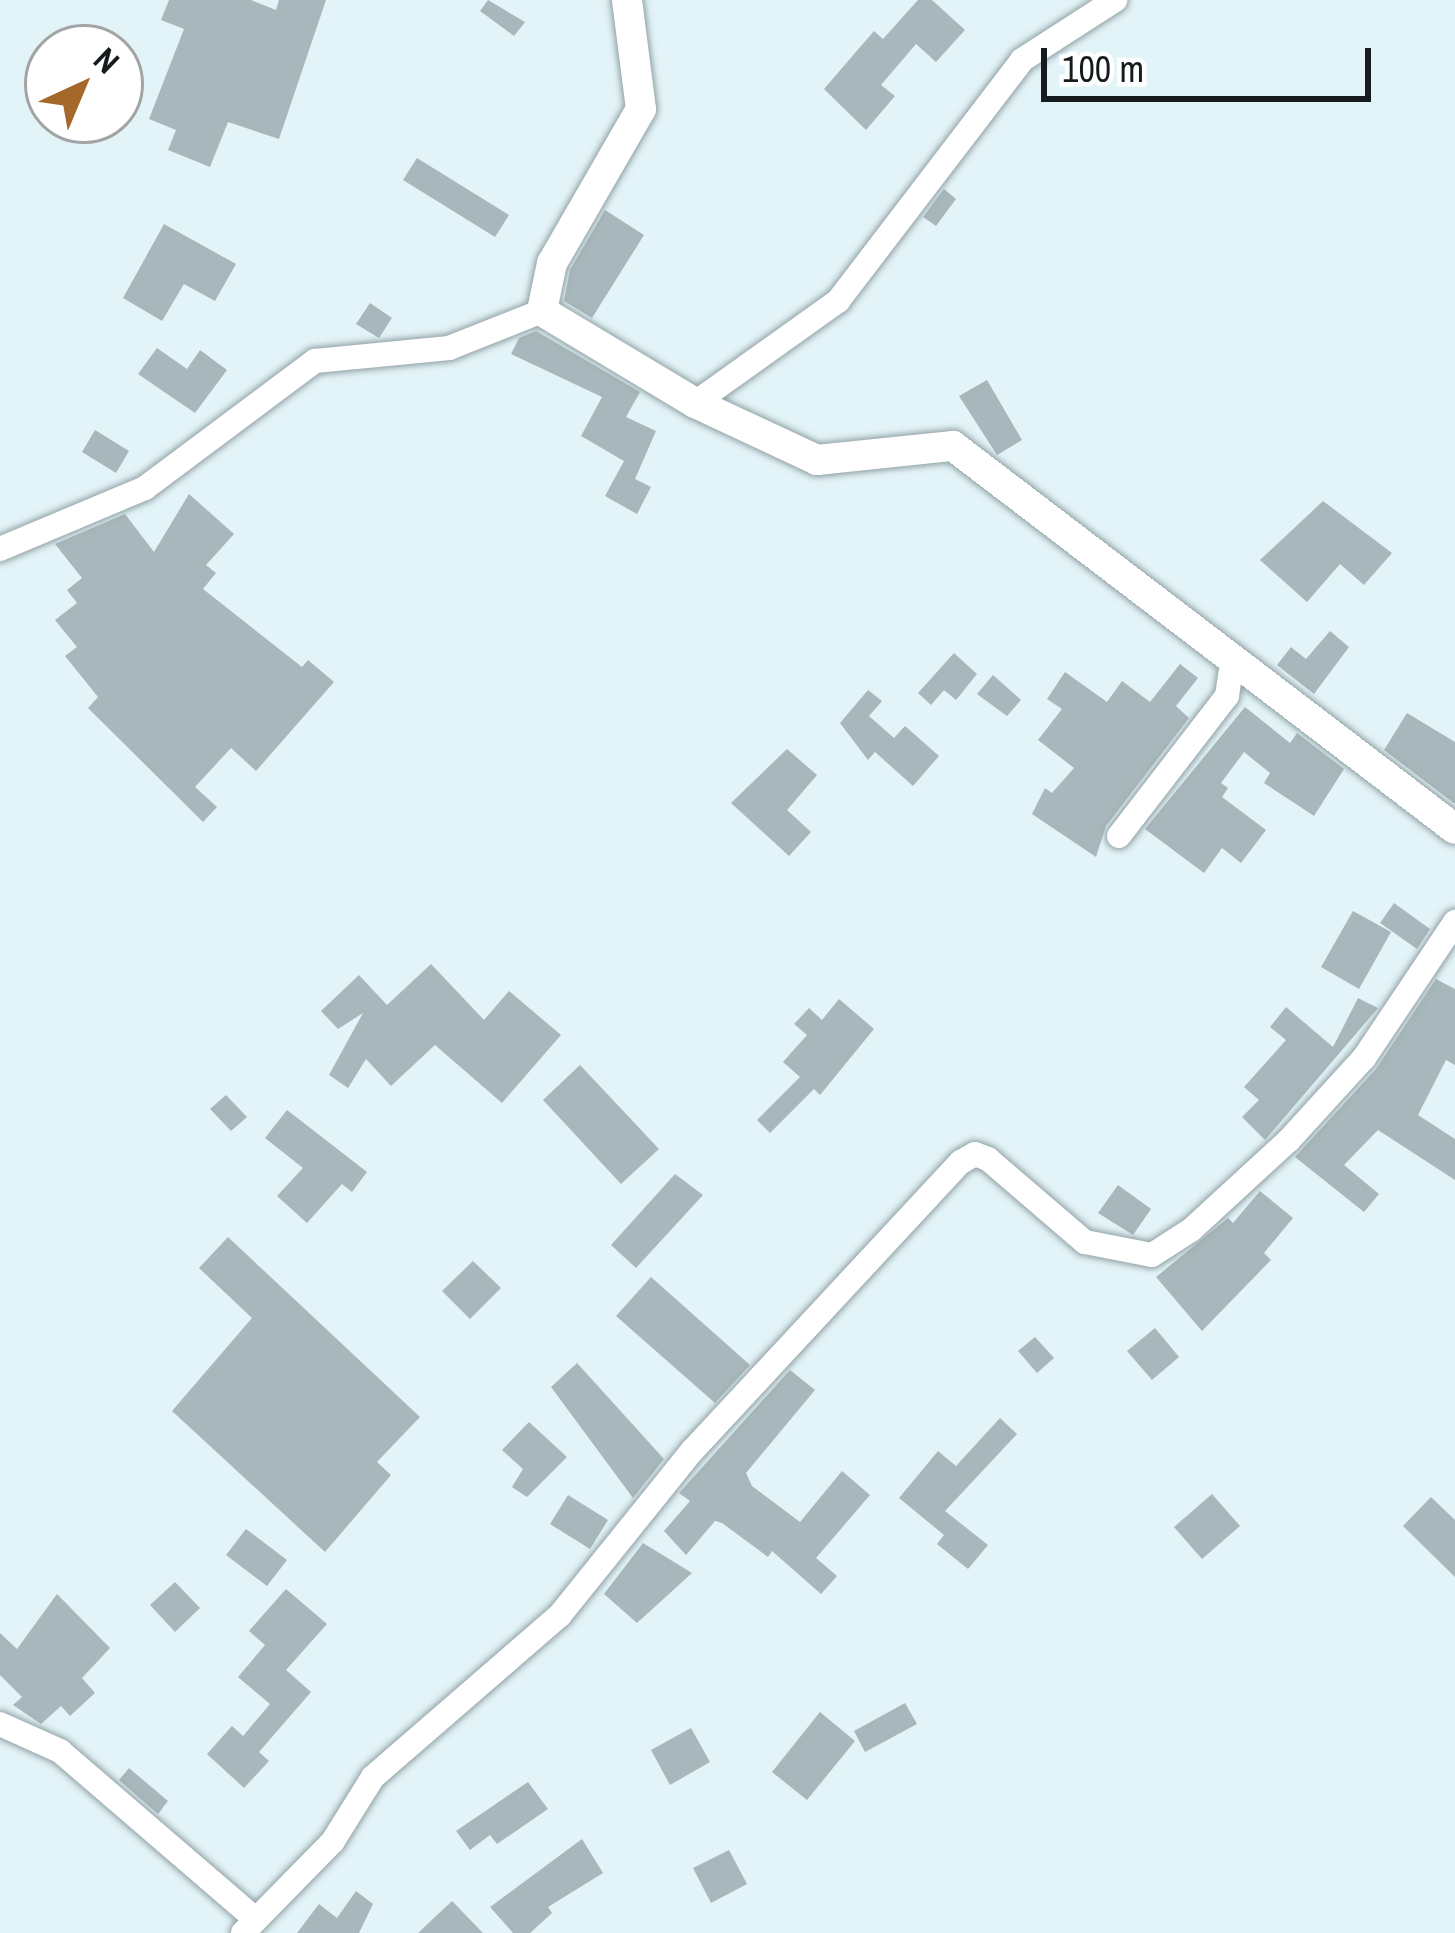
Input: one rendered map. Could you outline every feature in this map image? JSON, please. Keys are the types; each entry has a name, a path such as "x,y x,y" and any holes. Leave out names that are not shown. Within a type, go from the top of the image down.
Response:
{"street":[{"path":"542,311 553,263 641,109 627,0"},
{"path":"695,403 838,301 1022,60 1114,0"},
{"path":"542,311 695,403 817,460 953,446 1455,829"},
{"path":"0,549 145,488 315,361 423,354 484,340 542,311"},
{"path":"1119,836 1227,697 1233,656"},
{"path":"0,1724 60,1751 249,1926 333,1841 374,1777 560,1615 692,1451 961,1162 976,1154 988,1159 1085,1242 1152,1255 1289,1140 1364,1058 1455,922"}],"building":[{"path":"169,0 251,0 276,10 279,0 326,0 279,139 228,122 210,167 168,150 176,130 149,119 184,29 161,20"},
{"path":"488,0 525,22 514,36 480,11"},
{"path":"918,0 932,0 965,30 936,62 916,44 881,85 895,96 866,130 824,89 874,31 883,39"},
{"path":"417,158 509,215 495,237 403,180"},
{"path":"944,189 956,199 936,226 923,217"},
{"path":"605,210 644,235 592,318 564,301 570,270"},
{"path":"164,224 236,264 215,301 184,284 162,321 123,298"},
{"path":"370,303 392,318 379,338 356,324"},
{"path":"536,331 640,392 626,417 656,431 635,479 651,487 637,514 605,496 624,461 581,436 602,397 511,354 519,338"},
{"path":"157,348 187,369 200,350 227,370 195,413 138,374"},
{"path":"987,380 1022,440 997,455 959,396"},
{"path":"95,430 129,451 116,473 82,452"},
{"path":"189,494 234,534 206,565 216,573 203,589 302,667 308,660 334,682 256,771 231,748 195,787 217,807 203,822 88,708 98,697 65,656 77,647 55,620 77,603 67,590 82,578 55,544 125,514 154,552"},
{"path":"1323,501 1392,553 1364,585 1340,564 1307,602 1260,560"},
{"path":"1330,631 1349,647 1314,694 1277,665 1291,647 1306,659"},
{"path":"954,653 977,674 956,700 944,690 931,705 918,693"},
{"path":"1180,664 1198,678 1176,706 1189,718 1106,826 1096,857 1032,814 1045,788 1052,793 1074,768 1038,740 1062,709 1047,699 1065,672 1107,702 1122,681 1150,702"},
{"path":"993,675 1021,700 1007,716 977,694"},
{"path":"868,690 882,701 869,716 894,738 905,726 939,756 913,786 875,752 868,760 840,723"},
{"path":"1245,707 1290,743 1297,733 1344,769 1314,816 1264,783 1270,773 1244,752 1221,783 1228,788 1222,797 1266,830 1241,863 1222,848 1204,873 1145,829"},
{"path":"1407,713 1455,742 1455,804 1384,750"},
{"path":"787,749 817,775 787,810 811,832 789,856 731,803"},
{"path":"1394,903 1430,929 1417,949 1380,923"},
{"path":"1353,911 1391,932 1359,989 1321,967"},
{"path":"431,964 484,1020 509,991 561,1035 502,1103 435,1045 391,1086 366,1059 348,1088 329,1075 363,1013 338,1029 321,1011 359,975 387,1005"},
{"path":"1436,979 1455,989 1455,1065 1446,1060 1418,1115 1455,1139 1455,1180 1378,1130 1344,1165 1379,1194 1364,1212 1295,1157 1376,1069"},
{"path":"1358,998 1378,1008 1265,1140 1242,1117 1259,1100 1244,1087 1286,1040 1270,1027 1286,1007 1333,1047"},
{"path":"839,999 874,1029 820,1095 814,1089 770,1133 757,1120 800,1077 783,1062 807,1035 794,1024 809,1008 822,1020"},
{"path":"580,1065 659,1149 621,1184 543,1100"},
{"path":"226,1095 247,1117 231,1131 210,1109"},
{"path":"287,1110 367,1172 352,1192 342,1184 307,1223 277,1196 303,1168 265,1138"},
{"path":"675,1174 703,1195 636,1268 611,1245"},
{"path":"1118,1185 1151,1209 1133,1235 1098,1213"},
{"path":"1260,1191 1293,1218 1264,1253 1271,1260 1202,1331 1156,1277 1228,1218 1233,1223"},
{"path":"228,1237 420,1417 377,1462 391,1475 325,1552 172,1411 252,1318 199,1268"},
{"path":"473,1261 501,1288 470,1319 442,1291"},
{"path":"651,1277 750,1365 715,1403 616,1316"},
{"path":"1155,1328 1179,1357 1152,1380 1127,1351"},
{"path":"1035,1337 1054,1358 1037,1373 1018,1351"},
{"path":"577,1363 664,1459 633,1498 551,1387"},
{"path":"790,1370 815,1390 746,1473 752,1486 800,1522 842,1471 870,1495 816,1558 837,1576 821,1594 772,1551 768,1557 722,1523 715,1521 686,1555 664,1531 690,1501 679,1493"},
{"path":"1000,1418 1017,1434 945,1511 988,1545 968,1569 937,1544 944,1535 899,1498 938,1451 956,1466"},
{"path":"529,1422 567,1457 527,1497 512,1487 523,1469 502,1450"},
{"path":"1212,1494 1240,1526 1202,1559 1174,1527"},
{"path":"568,1495 608,1520 590,1549 550,1524"},
{"path":"1431,1497 1455,1520 1455,1577 1403,1526"},
{"path":"246,1529 287,1560 267,1586 226,1555"},
{"path":"643,1543 692,1573 637,1623 604,1594"},
{"path":"175,1582 200,1608 175,1632 150,1605"},
{"path":"286,1589 327,1624 286,1670 311,1692 259,1752 269,1761 244,1788 207,1754 232,1726 243,1736 270,1704 238,1677 265,1645 249,1631"},
{"path":"57,1594 110,1648 82,1678 95,1693 70,1716 61,1706 41,1724 13,1705 22,1697 0,1675 0,1633 17,1649"},
{"path":"905,1703 917,1724 865,1752 854,1731"},
{"path":"820,1712 855,1741 807,1800 772,1772"},
{"path":"691,1728 710,1762 670,1785 651,1750"},
{"path":"129,1768 168,1801 158,1814 119,1780"},
{"path":"528,1782 548,1809 497,1844 490,1835 470,1850 456,1831"},
{"path":"582,1839 603,1873 548,1907 552,1913 530,1933 513,1933 490,1907"},
{"path":"729,1850 747,1884 711,1903 693,1868"},
{"path":"356,1891 373,1904 359,1933 297,1933 319,1904 337,1918"},
{"path":"452,1901 483,1933 418,1933"}]}
